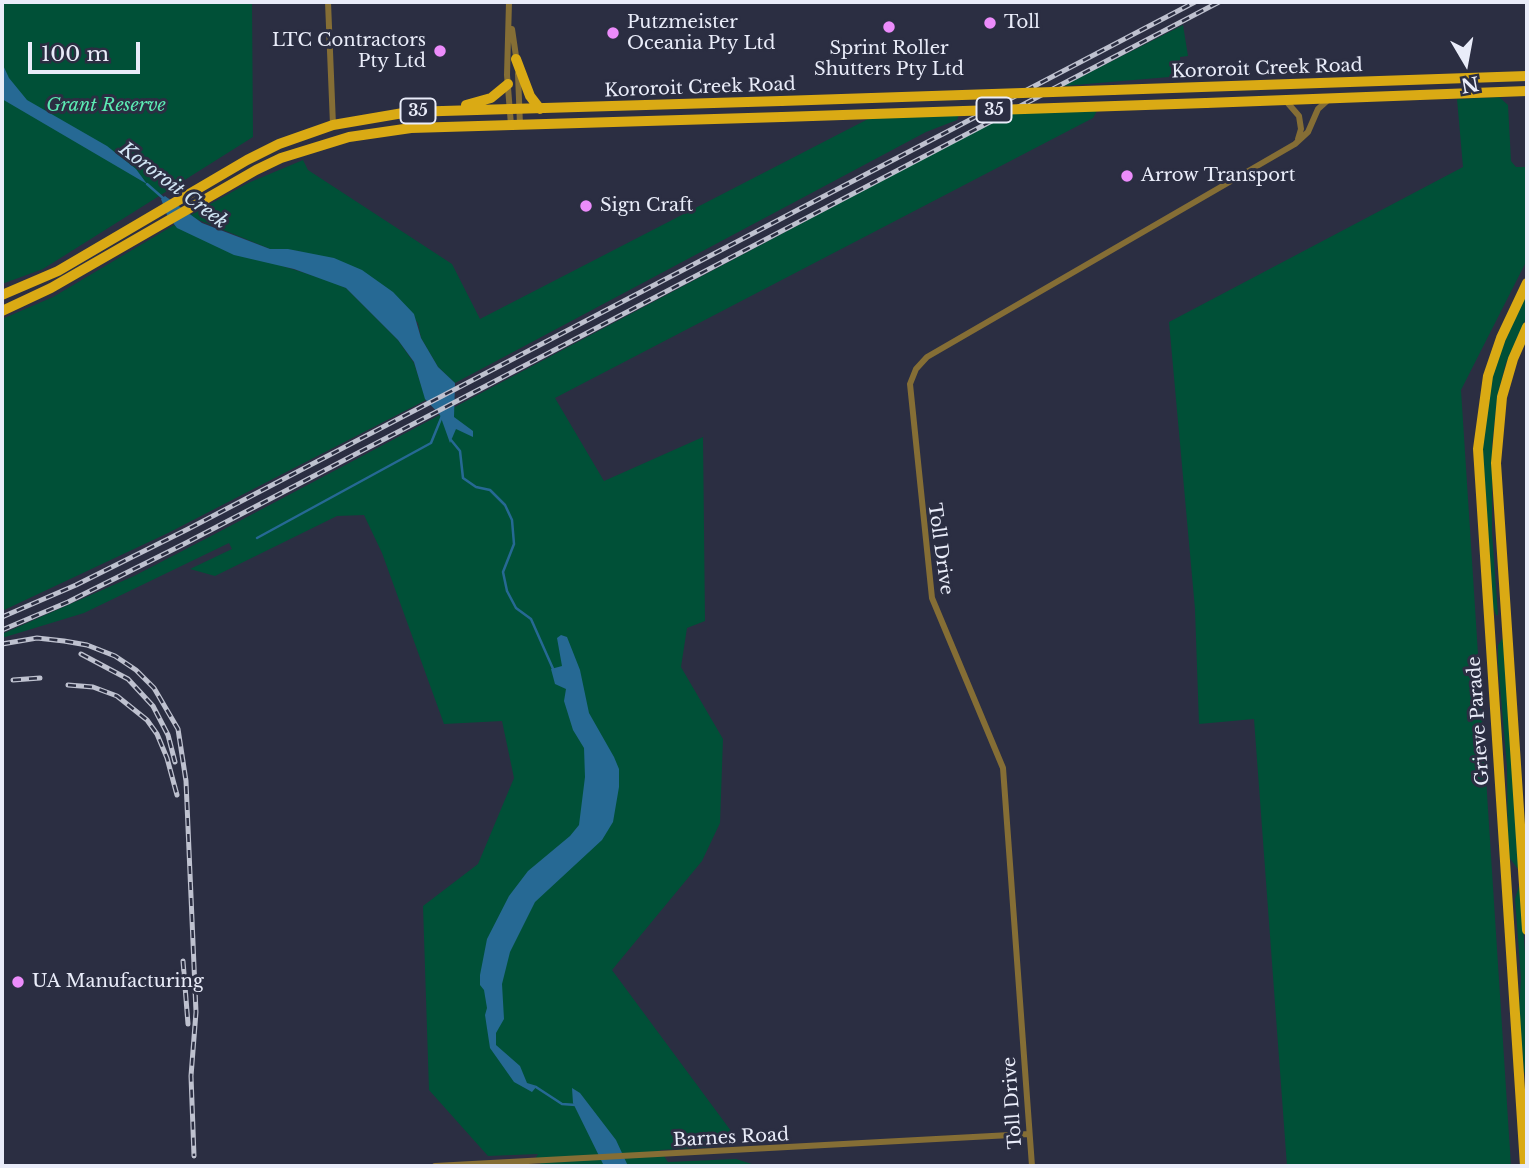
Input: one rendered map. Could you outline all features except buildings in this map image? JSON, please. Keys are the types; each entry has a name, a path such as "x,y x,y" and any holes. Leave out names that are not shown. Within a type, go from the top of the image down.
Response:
{"main road":[{"path":"516,59 530,96 540,109"},
{"name":"Kororoit Creek Road","path":"2,295 58,271 279,144 333,125 382,115 438,110 540,109 1527,76"},
{"path":"438,110 483,101 497,94 508,83"},
{"name":"Kororoit Creek Road","path":"2,311 51,288 122,249 205,198 281,158 349,136 395,129 1527,91"},
{"name":"Grieve Parade","path":"1525,1166 1478,449 1488,376 1500,338 1527,283"},
{"name":"Grieve Parade","path":"1527,327 1505,384 1496,450 1527,930"}],"street":[{"path":"328,2 333,125"},
{"path":"509,2 508,83 514,109"},
{"path":"509,13 516,59 515,125"},
{"name":"Toll Drive","path":"1032,1164 1003,768 932,598 910,384 916,369 927,357 1295,144 1308,132 1322,104 1344,98"},
{"path":"1278,100 1292,105 1299,116 1300,134 1295,144"},
{"name":"Barnes Road","path":"435,1166 663,1156 1029,1134"}],"green space":[{"name":"Grant Reserve","path":"2,2 252,2 253,137 43,269 2,284"},
{"path":"1183,25 1188,56 1180,57 1181,76 1063,86"},
{"path":"1499,97 1508,105 1511,161 1516,167 1527,167 1527,260 1461,390 1511,1166 1287,1166 1254,719 1199,724 1195,609 1169,322 1463,167 1457,99"},
{"path":"1098,109 1093,118 555,398 604,481 703,437 705,621 687,628 681,667 723,739 720,823 702,861 612,970 734,1135 712,1147 660,1150 668,1162 736,1159 758,1166 542,1166 536,1157 538,1154 488,1156 429,1090 423,906 478,864 514,778 502,721 444,724 382,553 364,515 337,516 215,576 190,569 232,549 229,543 84,613 2,638 2,634 134,576 213,535 1010,113"},
{"path":"959,115 957,120 926,132 455,383 438,367 421,338 418,323 384,286 299,251 270,249 189,216 248,183 303,160 308,170 452,264 480,319 870,118"},
{"path":"174,225 216,245 346,288 398,340 414,363 426,400 168,533 2,611 2,319 53,297"},
{"path":"1527,292 1527,316 1506,363 1498,393 1492,444 1496,615 1491,602 1481,460 1491,380 1500,352"},
{"path":"1503,638 1518,869 1508,856 1507,767 1498,663 1498,645"},
{"path":"1520,883 1527,982 1527,1080 1519,1011 1521,978 1515,899"}],"water":[{"name":"Kororoit Creek","path":"2,63 9,78 27,100 107,146 136,169 147,184 2,99"},
{"name":"Kororoit Creek","path":"165,196 202,223 270,249 288,249 334,258 362,270 393,292 414,314 421,338 438,367 455,383 454,417 473,431 473,437 456,429 450,443 440,415 425,399 414,362 398,340 346,288 294,269 234,255 177,228 167,215 161,199"},
{"path":"561,635 567,637 580,670 589,713 619,769 619,787 613,822 602,840 535,902 510,952 502,984 504,1019 496,1033 496,1045 520,1066 527,1083 537,1086 532,1092 514,1082 490,1048 485,1015 487,1008 480,975 487,939 509,896 528,871 570,836 579,825 585,777 584,748 573,730 564,701 566,689 555,684 551,669 562,666 557,638"},
{"path":"572,1088 580,1093 616,1140 628,1166 604,1166 573,1103"}],"waterway":[{"name":"Kororoit Creek","path":"147,184 163,198"},
{"path":"257,538 431,443 442,416"},
{"name":"Kororoit Creek","path":"451,440 460,451 463,478 476,487 490,490 505,505 512,520 514,544 503,572 507,591 516,608 531,619 554,671"},
{"name":"Kororoit Creek","path":"536,1087 562,1104 576,1105"}],"railway":[{"path":"2,617 76,585 188,529 1195,2"},
{"path":"2,630 68,602 184,544 1219,2"},
{"path":"2,644 37,638 87,645 115,656 136,670 154,688 178,729 186,781 196,1012 191,1076 194,1156"},
{"path":"81,654 128,679 153,706 168,735 175,762"},
{"path":"13,680 40,678"},
{"path":"68,685 93,687 117,696 147,720 157,734 167,758 177,795"},
{"path":"183,961 188,1024"}],"place":[{"name":"Toll","path":"990,23"},
{"name":"Sprint Roller Shutters Pty Ltd","path":"889,27"},
{"name":"Putzmeister Oceania Pty Ltd","path":"613,33"},
{"name":"LTC Contractors Pty Ltd","path":"440,51"},
{"name":"Arrow Transport","path":"1127,176"},
{"name":"Sign Craft","path":"586,206"},
{"name":"UA Manufacturing","path":"18,982"}]}
